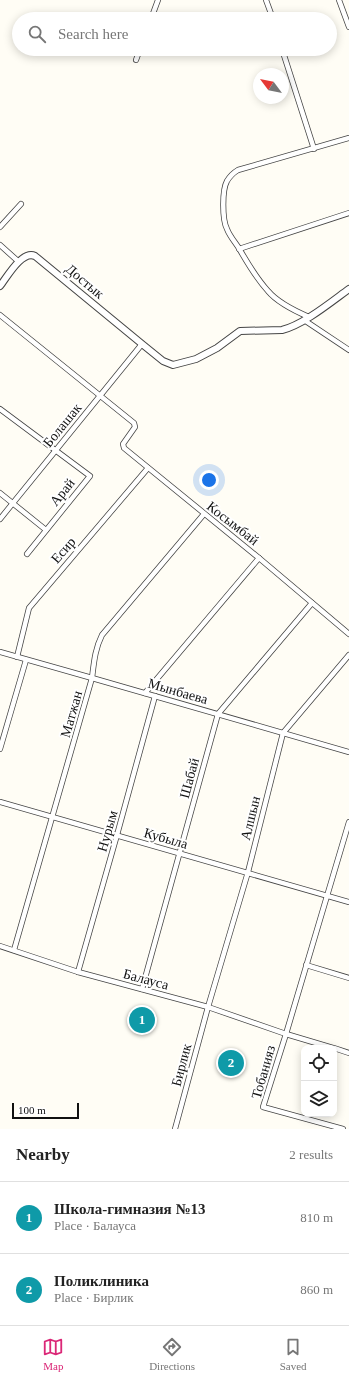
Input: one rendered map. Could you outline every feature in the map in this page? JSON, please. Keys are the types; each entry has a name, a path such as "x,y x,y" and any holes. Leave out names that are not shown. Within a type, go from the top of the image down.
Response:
{"street":[{"path":"154,12 158,0"},
{"path":"266,0 270,12"},
{"path":"339,0 349,27"},
{"path":"136,60 137,56"},
{"path":"284,56 314,149"},
{"path":"349,138 238,170 232,174 227,181 225,188 224,221 227,229 250,267 268,291 274,297 307,318 349,350"},
{"path":"0,227 21,204"},
{"path":"239,249 349,213"},
{"path":"0,245 19,262 0,286"},
{"name":"Достык","path":"19,262 27,255 35,256 163,361 173,365 196,359 217,348 240,331 287,329 307,318 349,289"},
{"path":"0,315 100,395"},
{"name":"Болашак","path":"0,519 142,344"},
{"name":"Косымбай","path":"100,395 136,424 123,446 349,634"},
{"name":"Арай","path":"0,409 90,476 27,554"},
{"name":"Есир","path":"17,657 29,608 148,468"},
{"path":"0,493 46,530"},
{"name":"Матжан","path":"14,950 92,678 94,655 97,645 102,635 204,514"},
{"path":"145,693 259,558"},
{"name":"Шабай","path":"142,989 218,714 312,603"},
{"name":"Мынбаева","path":"0,652 349,752"},
{"name":"Алшын","path":"208,1006 248,872 283,733 349,655"},
{"path":"0,749 26,660"},
{"name":"Нурым","path":"78,972 155,696"},
{"name":"Кубыла","path":"0,802 349,902"},
{"path":"286,1034 326,895 348,830 349,822"},
{"name":"Балауса","path":"0,946 78,972 208,1006 286,1034 323,1045"},
{"path":"306,965 349,978"},
{"name":"Бирлик","path":"175,1129 208,1006"},
{"name":"Тобанияз","path":"286,1034 263,1107 343,1129"},
{"name":"Балауса","path":"337,1049 349,1053"}],"place":[{"name":"Школа-гимназия №13","path":"142,1020"},
{"name":"Поликлиника","path":"231,1063"}]}
